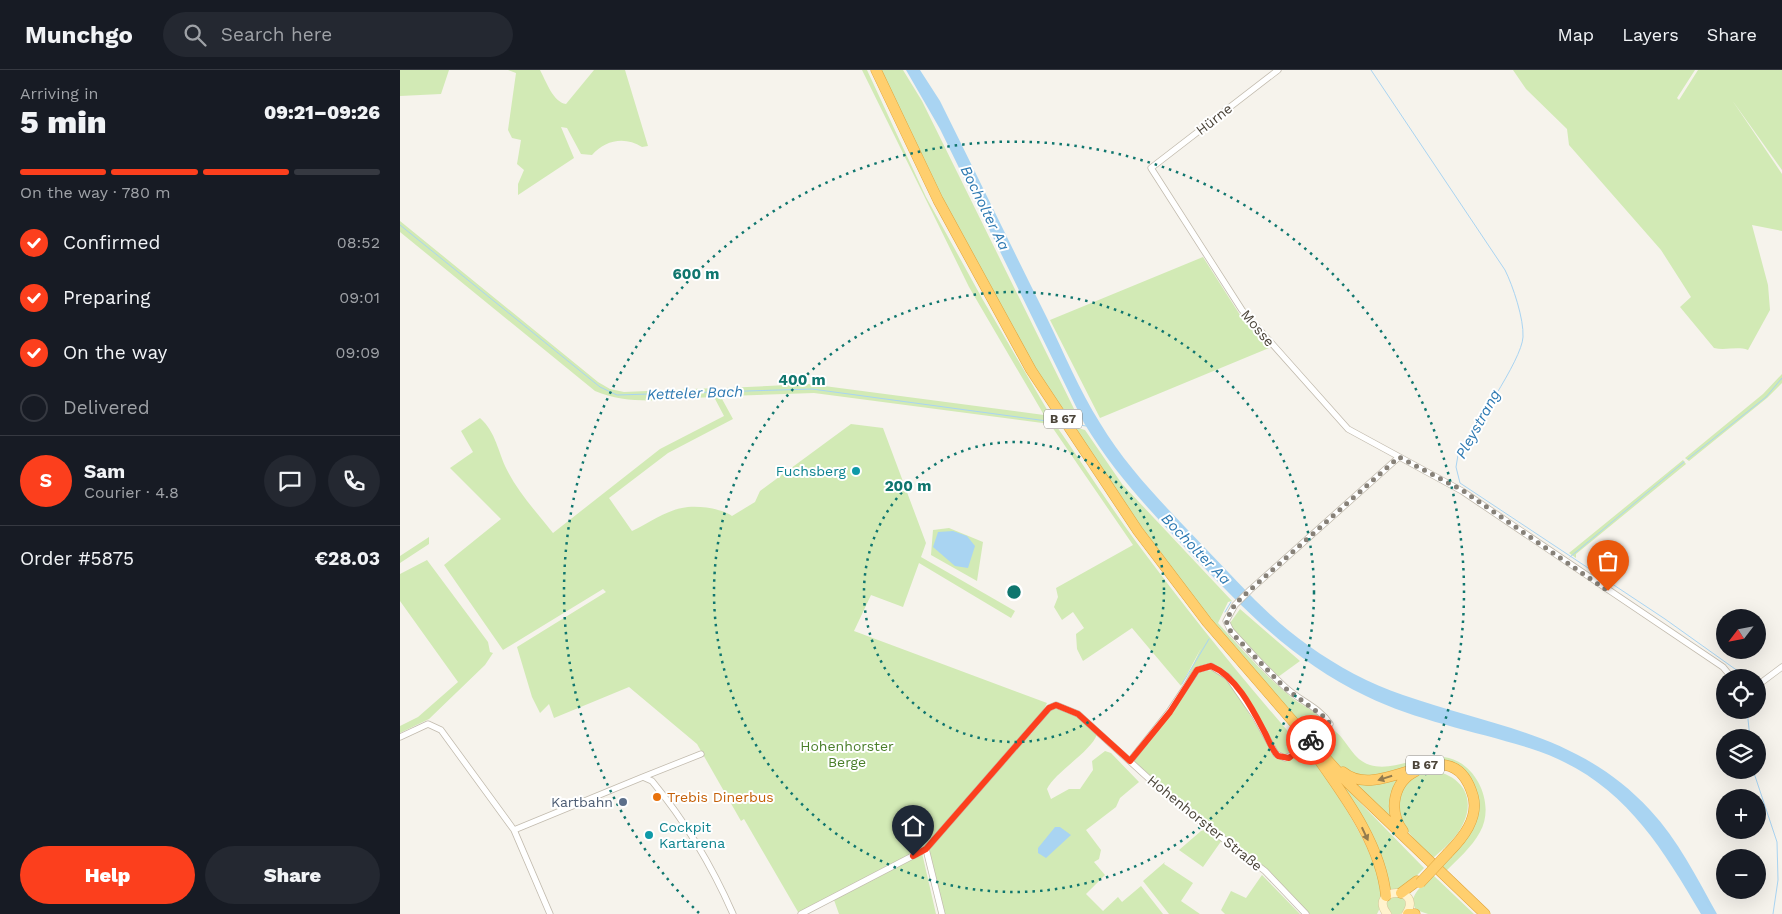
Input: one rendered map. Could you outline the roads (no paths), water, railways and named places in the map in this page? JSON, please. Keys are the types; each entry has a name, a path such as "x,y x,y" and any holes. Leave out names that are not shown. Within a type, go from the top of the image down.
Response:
{"highway":[{"name":"B 67","path":"872,70 934,202 977,284 1028,372 1135,534 1204,624 1269,702 1345,785 1477,914"},
{"name":"B 67","path":"876,70 938,200 981,281 1037,379 1138,531 1207,622 1303,734 1348,783 1484,914"},
{"name":"B 67","path":"1303,734 1336,766 1357,780 1380,781 1427,764 1443,765 1457,771 1470,788 1475,810 1466,832 1405,896"},
{"name":"B 67","path":"1311,748 1356,815 1379,866 1386,896"},
{"name":"B 67","path":"1429,861 1401,828 1396,818 1394,807 1399,786 1410,774 1421,769 1433,767 1451,772 1464,783 1471,801 1464,830 1447,852"},
{"path":"1407,914 1415,914"}],"main road":[{"path":"1386,914 1383,906 1386,896 1393,892 1405,896 1409,908 1407,914"}],"street":[{"name":"Hürne","path":"1151,168 1278,70"},
{"name":"Mosse","path":"1151,168 1242,310 1348,429 1462,490 1526,536 1724,669"},
{"path":"1130,761 1170,712 1197,670 1211,666 1223,672 1246,702 1276,754 1285,758 1294,754 1330,724 1327,719 1285,688 1227,627 1226,621 1235,604 1399,457"},
{"path":"1766,679 1782,667"},
{"name":"Hohenhorster Straße","path":"801,914 926,849 1052,706 1060,706 1078,714 1169,797 1265,871 1306,914"},
{"path":"400,738 428,724 442,730 514,830 550,914"},
{"path":"514,830 701,754"},
{"path":"643,777 652,781 687,828 719,884 732,914"},
{"path":"926,849 942,914"}],"water":[{"name":"Bocholter Aa","path":"906,70 920,70 940,101 1078,385 1111,441 1150,489 1243,588 1281,624 1309,646 1331,661 1366,680 1403,695 1534,736 1595,764 1623,785 1660,822 1686,860 1717,914 1701,914 1685,886 1651,836 1632,813 1611,793 1587,775 1560,760 1529,748 1446,725 1385,705 1340,682 1316,668 1272,634 1192,555 1121,476 1084,423 940,129"},
{"path":"953,531 967,536 975,546 968,568 955,566 933,547 938,532"},
{"path":"1055,827 1060,827 1071,835 1046,858 1038,853 1038,848"}],"waterway":[{"name":"Pleystrang","path":"1371,70 1505,270 1520,312 1523,330 1520,348 1506,378 1458,455 1456,467 1460,483 1665,619 1735,669"},
{"name":"Ketteler Bach","path":"400,225 600,387 617,395 812,389 1047,421"},
{"path":"1688,459 1766,397 1782,378"},
{"path":"1073,424 1086,426"},
{"path":"1570,557 1684,462"},
{"path":"1225,612 1231,602"},
{"path":"1182,684 1209,639"},
{"name":"Pleystrang","path":"1748,719 1749,729"},
{"name":"Pleystrang","path":"1756,779 1777,842 1778,880 1773,914"}],"place":[{"name":"Fuchsberg","path":"856,471"},
{"name":"Trebis Dinerbus","path":"657,797"},
{"name":"Kartbahn","path":"623,802"},
{"name":"Cockpit Kartarena","path":"649,835"}],"park label":[{"name":"Hohenhorster Berge","path":"847,754"}]}
